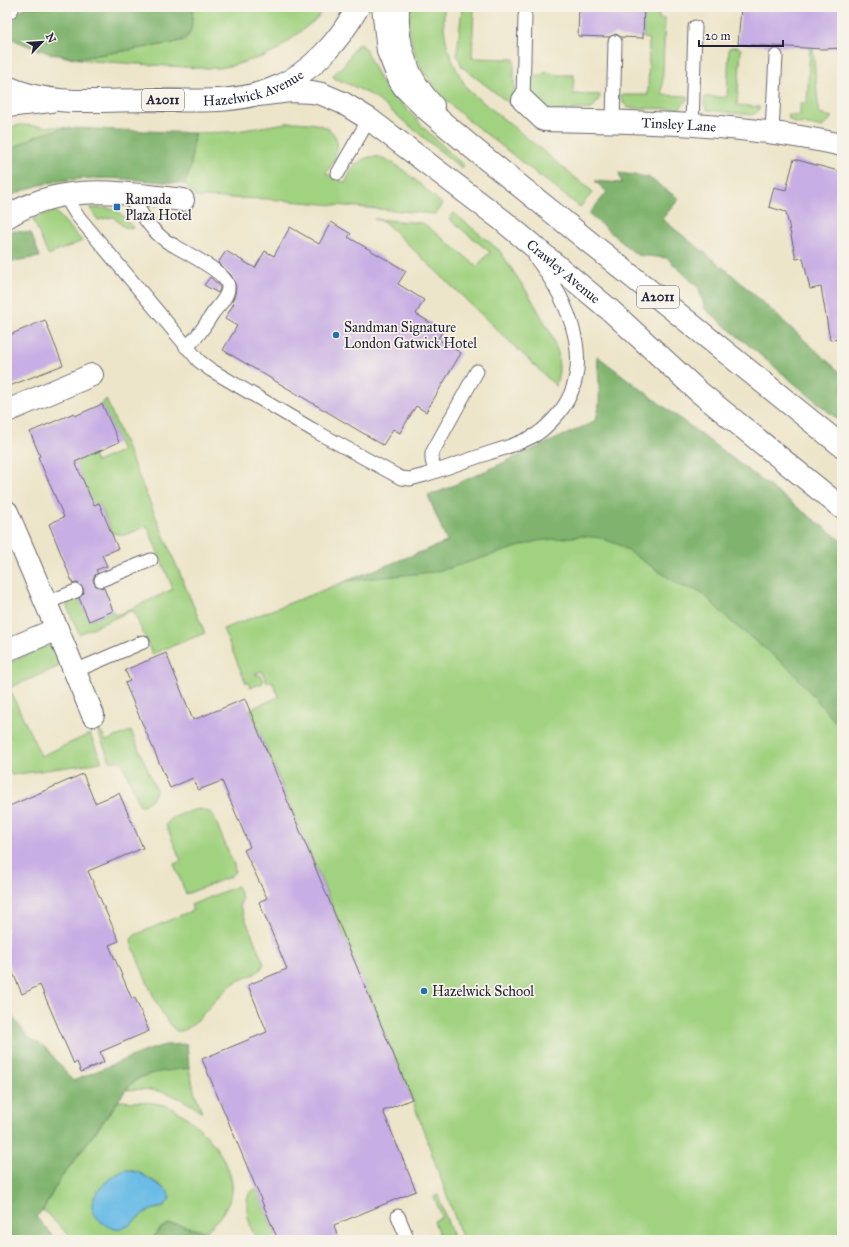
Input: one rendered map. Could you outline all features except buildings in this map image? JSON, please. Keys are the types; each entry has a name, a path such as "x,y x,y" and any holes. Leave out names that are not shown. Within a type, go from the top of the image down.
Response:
{"main road":[{"name":"Hazelwick Avenue","path":"7,106 68,100 220,99 258,95 289,81 314,63 334,42 358,7"},
{"name":"A2011","path":"383,7 388,51 400,81 404,87 474,148 842,446"},
{"path":"398,7 398,29 402,51 413,80 423,95 474,148"},
{"name":"Hazelwick Avenue","path":"7,87 34,96 68,100"},
{"name":"Crawley Avenue","path":"258,95 290,91 322,94 343,103 369,119 502,220 610,310 699,392 842,508"},
{"name":"Tinsley Lane","path":"523,100 544,120 692,124 772,131 842,145"},
{"path":"7,217 35,202 64,194 95,191 183,200"},
{"path":"7,411 92,375"},
{"path":"7,512 94,715"},
{"path":"7,650 57,629"}],"lane":[{"path":"523,100 525,16"},
{"path":"692,124 695,27"},
{"path":"613,121 616,42"},
{"path":"772,131 776,56"},
{"path":"338,173 369,119"},
{"path":"122,193 132,200 159,236 217,271 225,278 227,282 228,286 225,296 194,340 186,347"},
{"path":"64,194 76,214 199,361 211,370 315,431 386,471 406,479 430,473 508,447 538,433 550,424 563,408 572,392 578,365 577,347 569,317 560,295 549,275 533,254 502,220"},
{"path":"430,473 432,453 477,371"},
{"path":"101,580 151,560"},
{"path":"46,604 76,591"},
{"path":"75,671 143,642"},
{"path":"398,1216 408,1240"}],"green space":[{"path":"25,7 193,7 193,10 190,32 180,41 80,58 51,54 7,36 7,25"},
{"path":"193,7 326,7 315,20 276,51 265,56 220,68 198,68 93,61 60,56 80,58 185,40 190,33"},
{"path":"408,7 444,7 444,28 448,50 468,90 593,192 580,207 469,121 434,87 422,69 412,44 408,25"},
{"path":"462,7 474,7 472,58 514,59 514,107 462,67 457,54"},
{"path":"644,7 659,7 659,19 665,19 662,95 688,96 688,99 679,109 628,108 624,104 620,95 648,95 649,39 643,38"},
{"path":"810,17 819,114 833,117 822,127 795,123 789,119 788,115 800,116 800,103 807,103"},
{"path":"361,43 380,80 424,128 464,166 461,168 373,96 334,78 333,75 345,64 356,46"},
{"path":"738,47 741,49 737,105 760,107 757,112 752,115 707,110 704,104 705,97 727,97 729,48"},
{"path":"547,72 557,75 574,75 573,94 600,95 600,97 592,109 546,111 529,91 530,80"},
{"path":"292,122 312,123 319,125 325,127 335,135 337,151 326,173 345,183 359,162 370,157 380,157 390,161 405,172 442,204 435,214 268,199 196,197 185,184 191,166 194,133 231,132"},
{"path":"20,125 71,128 54,131 30,139 7,153 7,128"},
{"path":"71,128 194,133 191,166 185,184 94,178 50,183 28,189 7,198 7,153 30,139 54,131"},
{"path":"619,173 648,177 679,199 662,219 730,273 842,374 842,423 705,309 699,288 667,258 637,255 589,214 607,192 595,181 622,183"},
{"path":"90,208 106,208 115,210 123,216 133,228 124,227 113,217 98,220"},
{"path":"55,211 82,241 48,255 33,219"},
{"path":"454,213 499,250 531,298 551,334 558,353 559,370 556,386 392,229 383,221 374,219 423,223 477,266 490,252 449,219"},
{"path":"7,232 31,233 40,257 7,262"},
{"path":"597,356 842,541 842,730 792,671 729,620 699,591 681,586 619,545 601,538 582,536 537,541 433,572 346,581 447,542 428,495 441,491 594,421 599,405"},
{"path":"106,399 205,633 152,654 133,610 79,634 66,604 79,598 89,621 113,611 115,615 122,613 173,589 147,526 125,535 112,533 99,503 93,505 73,458 91,450 96,462 122,451 102,404"},
{"name":"Hazelwick School","path":"620,452 842,610 842,1240 463,1240 412,1099 250,709 279,697 272,681 267,683 262,671 255,674 261,676 263,683 250,688 248,682 246,683 223,629 447,542"},
{"path":"51,644 60,666 9,688 41,756 90,734 102,762 11,775 7,767 7,664"},
{"path":"96,727 106,741 131,731 156,789 155,795 149,802 140,806 123,764 119,761 110,761"},
{"path":"201,809 213,815 234,865 235,871 230,877 186,894 174,864 181,861 166,825 176,816"},
{"path":"237,886 242,898 240,906 264,964 259,971 236,982 228,988 188,1028 183,1031 177,1031 171,1026 158,1005 140,965 131,939 135,935 193,910 191,905"},
{"path":"7,1010 28,1037 46,1048 73,1081 145,1051 165,1045 187,1044 189,1068 151,1074 131,1083 58,1182 43,1210 36,1217 56,1240 7,1240"},
{"path":"189,1068 194,1090 202,1112 175,1096 166,1093 137,1089 126,1090 132,1083 147,1075 163,1071"},
{"path":"119,1101 142,1102 164,1105 175,1110 199,1128 220,1153 232,1180 232,1192 225,1209 206,1232 175,1224 161,1228 151,1240 74,1240 43,1210 58,1182","holes":["123,1171 135,1171 156,1182 162,1187 167,1192 169,1197 168,1202 161,1208 146,1212 129,1225 120,1229 114,1229 96,1216 93,1207 94,1200 103,1185 116,1174"]},
{"path":"257,1188 276,1236 268,1240 256,1240 247,1211 248,1197 251,1192"},
{"path":"438,1195 454,1240 441,1240 434,1221 442,1217 434,1197"},
{"path":"169,1224 180,1225 206,1232 197,1240 151,1240 161,1228"}],"water":[{"path":"126,1170 140,1173 165,1189 170,1198 163,1206 150,1210 121,1229 114,1229 110,1228 98,1219 92,1209 92,1204 96,1193 105,1183 112,1177"}],"place":[{"name":"Ramada Plaza Hotel","path":"117,207"},
{"name":"Sandman Signature London Gatwick Hotel","path":"336,335"},
{"name":"Hazelwick School","path":"424,991"}]}
